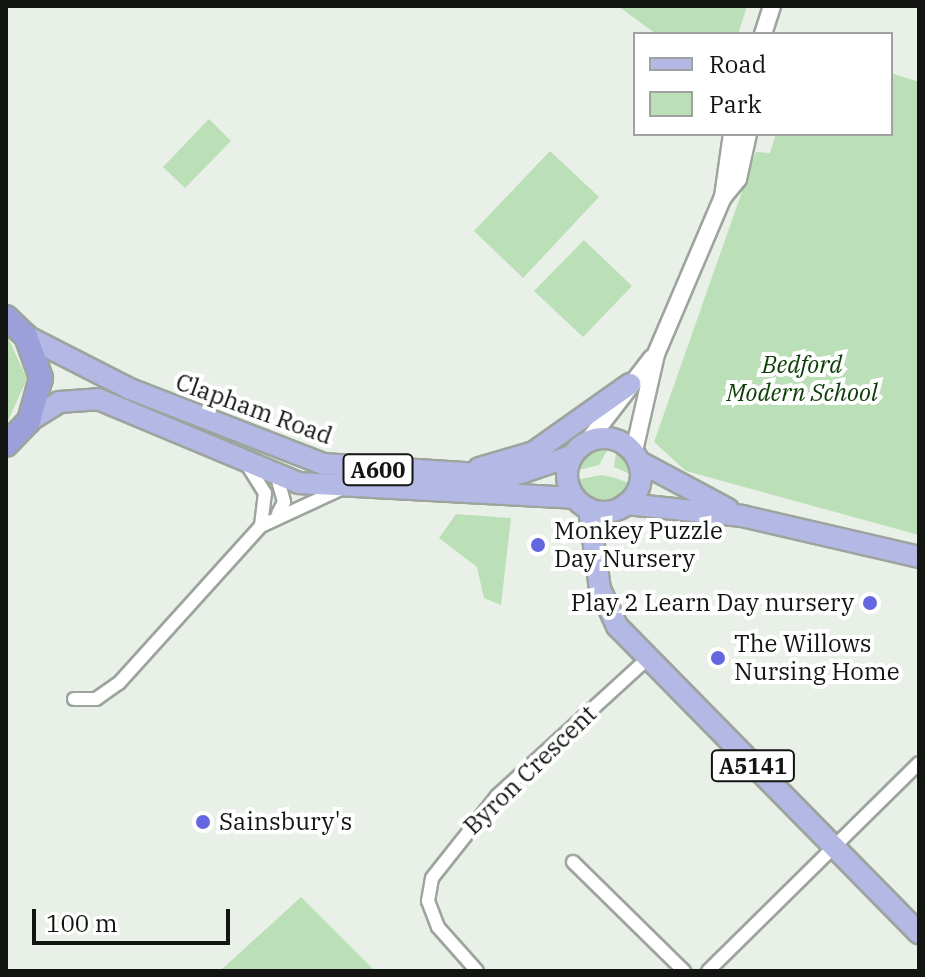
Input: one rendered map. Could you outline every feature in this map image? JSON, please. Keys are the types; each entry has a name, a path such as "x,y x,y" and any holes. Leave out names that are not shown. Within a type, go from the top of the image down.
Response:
{"highway":[{"path":"6,445 29,421 41,378 12,320"}],"main road":[{"name":"Clapham Road","path":"12,320 204,422 323,464 531,474 571,456"},
{"path":"464,472 534,452 630,384"},
{"name":"Clapham Road","path":"29,421 59,402 98,399 277,477 344,489 582,504"},
{"path":"204,422 277,477"},
{"name":"A600","path":"571,456 588,441 616,438 636,456 742,516"},
{"path":"571,456 566,479 582,504"},
{"path":"595,548 640,482 636,456"},
{"name":"A600","path":"582,504 742,516 919,557"},
{"name":"A5141","path":"582,504 595,548 600,589 617,626 919,933"}],"street":[{"path":"764,32 772,6"},
{"path":"636,456 656,354 723,197 732,136"},
{"path":"723,197 738,179 748,136"},
{"path":"588,441 656,354"},
{"path":"248,466 265,493 261,526"},
{"path":"277,477 284,502 278,514"},
{"path":"74,699 96,699 119,683 261,526 278,514 344,489"},
{"name":"Byron Crescent","path":"477,971 438,927 428,901 432,878 497,796 647,659"},
{"path":"708,971 831,846 919,763"},
{"path":"573,862 684,971"}],"green space":[{"path":"618,6 747,6 739,32 653,32"},
{"name":"Bedford Modern School","path":"893,74 919,82 919,535 686,471 654,442 756,152 770,153 775,136 893,136"},
{"path":"209,119 231,141 185,188 163,167"},
{"path":"550,151 599,197 523,278 474,231"},
{"path":"584,240 632,286 583,337 534,291"},
{"path":"6,333 27,379 6,425"},
{"path":"610,445 599,465 575,471 591,448"},
{"path":"617,447 632,462 634,476 614,467"},
{"path":"601,475 633,484 618,501 597,503 576,480"},
{"path":"456,514 511,518 501,605 484,598 477,567 439,538"},
{"path":"301,897 375,971 220,971"}],"place":[{"name":"Monkey Puzzle Day Nursery","path":"538,545"},
{"name":"Play 2 Learn Day nursery","path":"870,603"},
{"name":"The Willows Nursing Home","path":"718,658"},
{"name":"Sainsbury's","path":"203,822"}]}
